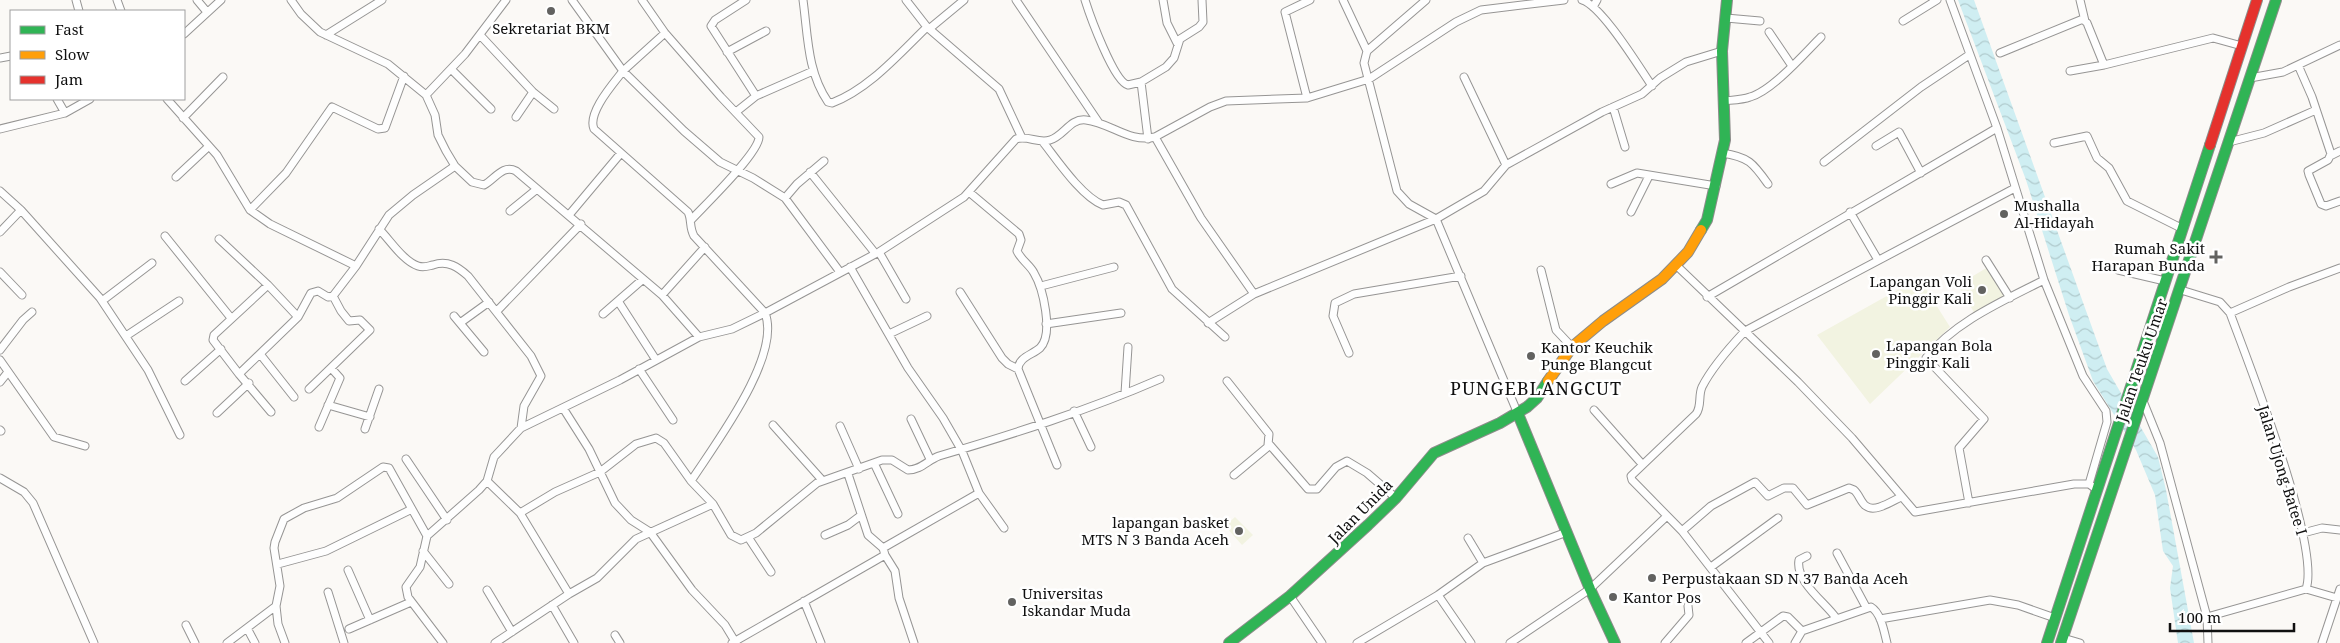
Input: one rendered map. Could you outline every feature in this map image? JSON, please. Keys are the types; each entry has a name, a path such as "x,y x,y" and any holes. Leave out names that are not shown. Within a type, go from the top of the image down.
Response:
{"main road":[{"name":"Jalan Unida","path":"1229,643 1290,596 1396,498 1434,453 1518,414 1537,398 1572,347 1603,321 1677,266 1700,235 1707,220 1716,186 1726,128 1723,100 1722,51 1727,0"},
{"name":"Jalan Teuku Umar","path":"2047,643 2092,487 2112,448 2257,0"},
{"name":"Jalan Teuku Umar","path":"2062,640 2276,0"},
{"path":"2134,377 2149,381"},
{"path":"1518,414 1590,589 1615,643"}],"street":[{"path":"197,0 208,12"},
{"path":"185,33 221,0"},
{"path":"291,0 313,27 326,35 369,54 404,76 426,94 433,109 438,135 455,166 477,185 484,185 502,171 510,168 581,224 642,280 662,295 699,337"},
{"path":"326,35 382,0"},
{"path":"494,0 500,7"},
{"path":"426,94 451,69 480,35 506,0"},
{"path":"572,0 623,71 684,131 720,162 736,172 753,178 785,198 840,272"},
{"path":"642,0 665,33 736,112 759,134 760,140 748,160 691,220"},
{"path":"746,0 715,20 711,26 756,96"},
{"path":"803,0 805,34 813,71 827,101 835,102 853,92 964,0"},
{"path":"906,0 928,28 999,89 1022,138"},
{"path":"1016,0 1099,123"},
{"path":"1085,0 1093,24 1119,79 1128,85 1140,82 1171,62 1177,43 1183,36 1199,27 1203,22 1202,0"},
{"path":"1163,0 1167,23 1177,43"},
{"path":"1307,98 1285,12 1310,0"},
{"path":"1343,0 1367,51"},
{"path":"1426,0 1415,3 1392,31 1367,51 1363,60 1370,79 1397,191 1409,204 1436,219 1518,414"},
{"path":"442,643 411,602 406,587 420,567 427,536 447,520 487,481 494,457 521,428 640,369 699,337 732,329 765,313 877,252 913,228 949,208 969,192 1013,141 1022,138 1043,142 1057,137 1078,121 1099,123 1129,137 1152,138 1210,107 1226,101 1307,98 1370,79 1456,22 1492,4 1564,0"},
{"path":"1582,0 1593,8 1625,47 1652,86"},
{"path":"1593,8 1597,0"},
{"path":"1903,21 1937,0"},
{"path":"1677,266 1706,297 1745,331 1852,438 1900,497 1915,512 2074,484 2092,487 2108,422 2108,414 2083,376 2044,280 1997,128 1950,0"},
{"path":"2080,0 2085,21 2104,65"},
{"path":"1726,18 1760,21"},
{"path":"2000,53 2075,21 2082,19 2085,21"},
{"path":"727,52 766,31"},
{"path":"1769,32 1792,66"},
{"path":"665,33 623,71 596,109 592,120 594,129 686,209 691,220 691,230 765,313 769,333 761,364 747,392 691,481"},
{"path":"480,35 533,92 554,109"},
{"path":"1723,100 1751,97 1759,93 1792,66 1821,36"},
{"path":"2070,71 2104,65 2212,38 2242,46"},
{"path":"2250,78 2283,72 2340,45"},
{"path":"1208,323 1254,294 1436,219 1484,191 1506,165 1613,107 1642,94 1668,72 1686,62 1722,51"},
{"path":"1824,162 1921,87 1969,54"},
{"path":"2298,65 2316,110 2330,156"},
{"path":"451,69 491,109"},
{"path":"736,112 756,96 813,71"},
{"path":"183,118 223,76"},
{"path":"250,210 286,173 332,106 378,130 384,128 404,76"},
{"path":"1464,77 1506,165"},
{"path":"1140,82 1152,138 1201,218 1254,294"},
{"path":"516,117 533,92"},
{"path":"58,100 64,113"},
{"path":"0,129 64,113 88,100"},
{"path":"168,100 217,155 250,210 270,224 356,266"},
{"path":"1613,107 1625,146"},
{"path":"2229,142 2264,133 2316,110"},
{"path":"1706,297 1997,128"},
{"path":"1876,146 1899,132 1921,173"},
{"path":"2054,143 2086,136 2097,158 2109,168 2127,200 2182,229"},
{"path":"1043,142 1073,179 1096,201 1103,205 1119,202 1126,205 1172,289 1225,337"},
{"path":"176,177 208,147"},
{"path":"2340,152 2330,156 2308,171 2321,204 2326,206 2340,201"},
{"path":"1722,153 1747,159 1756,167 1768,184"},
{"path":"569,215 621,154"},
{"path":"785,198 810,172 824,161"},
{"path":"240,374 298,317 311,293 318,291 327,297 333,296 356,266 389,216 413,195 455,166"},
{"path":"810,172 877,252 906,299"},
{"path":"1611,184 1636,173 1716,186"},
{"path":"1631,212 1649,176"},
{"path":"510,211 537,188"},
{"path":"1769,643 1682,531 1632,480 1633,473 1696,414 1700,406 1703,386 1732,345 1745,331 2016,188"},
{"path":"0,191 21,210 102,301 148,370 180,435"},
{"path":"969,192 1019,234 1021,240 1017,252 1030,266 1041,286 1046,324 1045,338 1041,347 1021,360 1018,369 1057,465"},
{"path":"0,232 21,210"},
{"path":"1850,212 1878,260"},
{"path":"497,311 581,224"},
{"path":"379,229 417,266 423,268 438,263 456,266 468,276 497,311 541,372 538,384 524,406 521,428"},
{"path":"165,236 232,318"},
{"path":"219,239 268,285 298,317"},
{"path":"662,295 705,247"},
{"path":"1986,260 2010,298"},
{"path":"102,301 152,263"},
{"path":"850,266 920,386 936,406 962,451 979,493 1004,528"},
{"path":"1041,286 1114,267"},
{"path":"2180,290 2220,302 2230,313 2282,290 2340,268"},
{"path":"1541,270 1556,330 1572,347"},
{"path":"2118,270 2165,281"},
{"path":"0,272 22,295"},
{"path":"1349,353 1332,316 1335,303 1354,294 1461,276"},
{"path":"603,314 642,280"},
{"path":"1969,503 1959,448 1984,419 1926,358 1953,333 1983,312 2044,280"},
{"path":"268,285 212,337 271,412"},
{"path":"960,292 1002,358 1008,364 1018,369"},
{"path":"309,389 370,330 360,320 349,321 340,311 333,296"},
{"path":"126,336 179,301"},
{"path":"618,301 656,360"},
{"path":"460,323 489,302"},
{"path":"0,350 23,320 32,312"},
{"path":"1046,324 1121,313"},
{"name":"Jalan Ujong Batee I","path":"2230,313 2277,445 2303,533 2309,578 2306,589"},
{"path":"454,316 484,352"},
{"path":"889,334 927,316"},
{"path":"1126,393 1128,347"},
{"path":"185,381 221,349"},
{"path":"260,354 294,397"},
{"path":"0,360 54,436 85,446"},
{"path":"319,428 340,378 331,368"},
{"path":"640,369 673,420"},
{"path":"0,382 8,372"},
{"path":"520,513 555,492 600,472 636,444 656,438 664,443 691,481 713,504 731,536 741,540 748,537 810,487 822,480 848,474 874,463 892,460 904,468 912,470 930,459 962,451 1039,424 1126,393 1160,378"},
{"path":"1227,381 1269,434 1268,445 1234,475"},
{"path":"217,414 249,384"},
{"path":"366,428 379,389"},
{"path":"2142,403 2160,443 2207,616 2208,643"},
{"path":"328,405 370,417"},
{"path":"563,408 589,449 610,496 622,512 650,532 692,590 724,625 734,643 979,493"},
{"path":"1594,410 1642,464"},
{"path":"1074,411 1091,447"},
{"path":"911,419 930,459"},
{"path":"773,425 822,480"},
{"path":"840,426 859,469"},
{"path":"1268,445 1280,454 1308,489 1317,489 1336,467 1347,460 1367,473 1396,498"},
{"path":"406,459 447,520"},
{"path":"874,463 898,514"},
{"path":"285,643 278,624 276,606 280,586 275,542 284,519 304,508 338,498 384,467 393,471 427,536"},
{"path":"848,474 860,516 868,534 884,551 895,571 899,598 914,643"},
{"path":"0,478 24,492 33,503 94,643"},
{"path":"487,481 520,513 569,594"},
{"path":"1682,531 1711,506 1755,482 1768,496 1784,488 1793,488 1807,505 1849,488 1856,491 1864,504 1870,508 1882,506 1900,497"},
{"path":"495,643 569,594 598,578 628,546 650,532 713,504"},
{"path":"278,564 326,550 412,509"},
{"path":"825,535 848,525 860,516"},
{"path":"1510,643 1590,589 1667,516"},
{"path":"1711,567 1778,518"},
{"path":"2303,533 2322,528 2340,530"},
{"path":"1357,643 1438,595 1483,563 1567,532"},
{"path":"748,537 771,572"},
{"path":"1468,538 1483,563"},
{"path":"423,551 449,584"},
{"path":"1837,553 1866,607"},
{"path":"1807,556 1799,560 1800,572 1816,599 1828,606 1836,618"},
{"path":"348,570 370,620"},
{"path":"2207,616 2306,589 2337,598"},
{"path":"2322,643 2340,589"},
{"path":"487,590 512,632"},
{"path":"328,592 344,643"},
{"path":"1438,595 1470,643"},
{"path":"1290,596 1322,643"},
{"path":"1880,619 1990,600 2008,603 2055,618"},
{"path":"804,601 821,643"},
{"path":"349,630 411,602"},
{"path":"552,605 574,643"},
{"path":"227,643 276,606"},
{"path":"1665,643 1689,615 1688,606"},
{"path":"1795,643 1802,633 1866,607 1873,608 1880,619 1887,643"},
{"path":"1746,643 1786,616 1802,633 1806,643"},
{"path":"186,625 195,643"},
{"path":"247,628 255,643"},
{"path":"615,635 620,643"},
{"path":"2062,640 2080,643"}],"green space":[{"name":"Lapangan Voli Pinggir Kali","path":"1988,267 2007,295 1975,314 1958,285"},
{"name":"Lapangan Bola Pinggir Kali","path":"1919,278 1950,327 1870,404 1817,335"},
{"name":"lapangan basket MTS N 3 Banda Aceh","path":"1235,517 1253,535 1242,545 1225,526"}],"water":[{"path":"1958,0 1974,0 2107,369 2158,457 2166,490 2194,643 2178,643 2170,588 2173,566 2163,551 2155,495 2136,450 2093,381 2069,315 2026,180"}],"traffic: fast":[{"path":"1701,230 1707,220 1725,140 1722,51 1727,0"},
{"path":"2061,643 2276,0"},
{"path":"2047,643 2210,145"},
{"path":"1229,643 1290,596 1368,525 1396,498 1434,453 1500,423 1527,407 1537,398 1548,381"},
{"path":"1518,414 1590,589 1615,643"}],"traffic: slow":[{"path":"1548,381 1572,347 1603,321 1662,279 1688,252 1701,230"}],"traffic: jam":[{"path":"2210,145 2257,0"}],"place":[{"name":"Sekretariat BKM","path":"551,11"},
{"name":"Mushalla Al-Hidayah","path":"2004,214"},
{"name":"Rumah Sakit Harapan Bunda","path":"2216,257"},
{"name":"Lapangan Voli Pinggir Kali","path":"1982,290"},
{"name":"Lapangan Bola Pinggir Kali","path":"1876,354"},
{"name":"Kantor Keuchik Punge Blangcut","path":"1531,356"},
{"name":"lapangan basket MTS N 3 Banda Aceh","path":"1239,531"},
{"name":"Perpustakaan SD N 37 Banda Aceh","path":"1652,578"},
{"name":"Kantor Pos","path":"1613,597"},
{"name":"Universitas Iskandar Muda","path":"1012,602"}],"district":[{"name":"PUNGEBLANGCUT","path":"1536,388"}]}
